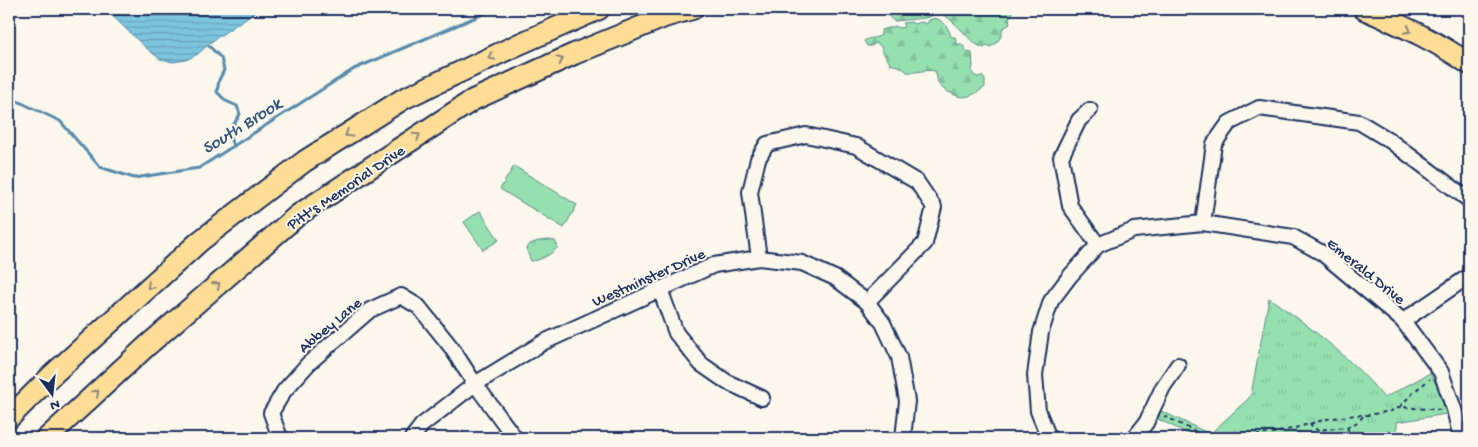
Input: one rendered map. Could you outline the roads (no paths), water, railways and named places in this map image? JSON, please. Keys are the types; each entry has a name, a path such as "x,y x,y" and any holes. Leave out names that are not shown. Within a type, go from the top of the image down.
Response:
{"highway":[{"path":"9,418 50,377 200,241 305,161 404,99 516,45 599,9"},
{"name":"Pitt's Memorial Drive","path":"47,438 148,344 298,215 473,100 574,54 667,16 692,9"},
{"path":"1364,9 1452,52 1469,64"}],"street":[{"path":"1203,223 1214,144 1229,123 1259,108 1359,122 1389,140 1469,200"},
{"path":"1090,110 1079,120 1061,157 1070,206 1098,245"},
{"path":"759,258 750,192 758,159 767,144 806,135 856,146 917,182 934,207 925,243 867,302"},
{"name":"Emerald Drive","path":"1049,438 1038,410 1035,375 1041,332 1051,301 1070,276 1098,245 1134,230 1203,223 1292,237 1322,253 1403,321 1441,372 1454,409 1461,438"},
{"name":"Westminster Drive","path":"412,438 422,424 475,384 544,342 714,265 759,258 802,263 835,278 867,302 883,323 899,357 907,401 903,438"},
{"path":"1403,321 1469,276"},
{"path":"660,289 676,333 701,364 727,382 762,398"},
{"name":"Abbey Lane","path":"282,438 271,414 284,391 308,363 370,310 401,296 419,308 451,347 475,384"},
{"path":"1134,438 1146,423 1163,387 1178,365"},
{"path":"475,384 515,438"},
{"path":"1461,438 1469,438"}],"water":[{"path":"105,9 259,9 211,42 198,54 186,60 173,62 160,59"}],"waterway":[{"name":"South Brook","path":"9,97 60,121 100,167 134,178 199,168 354,69 495,9"},
{"path":"208,45 221,58 224,70 219,80 217,92 226,101 237,106 240,114 230,134 231,142 234,146"}]}
